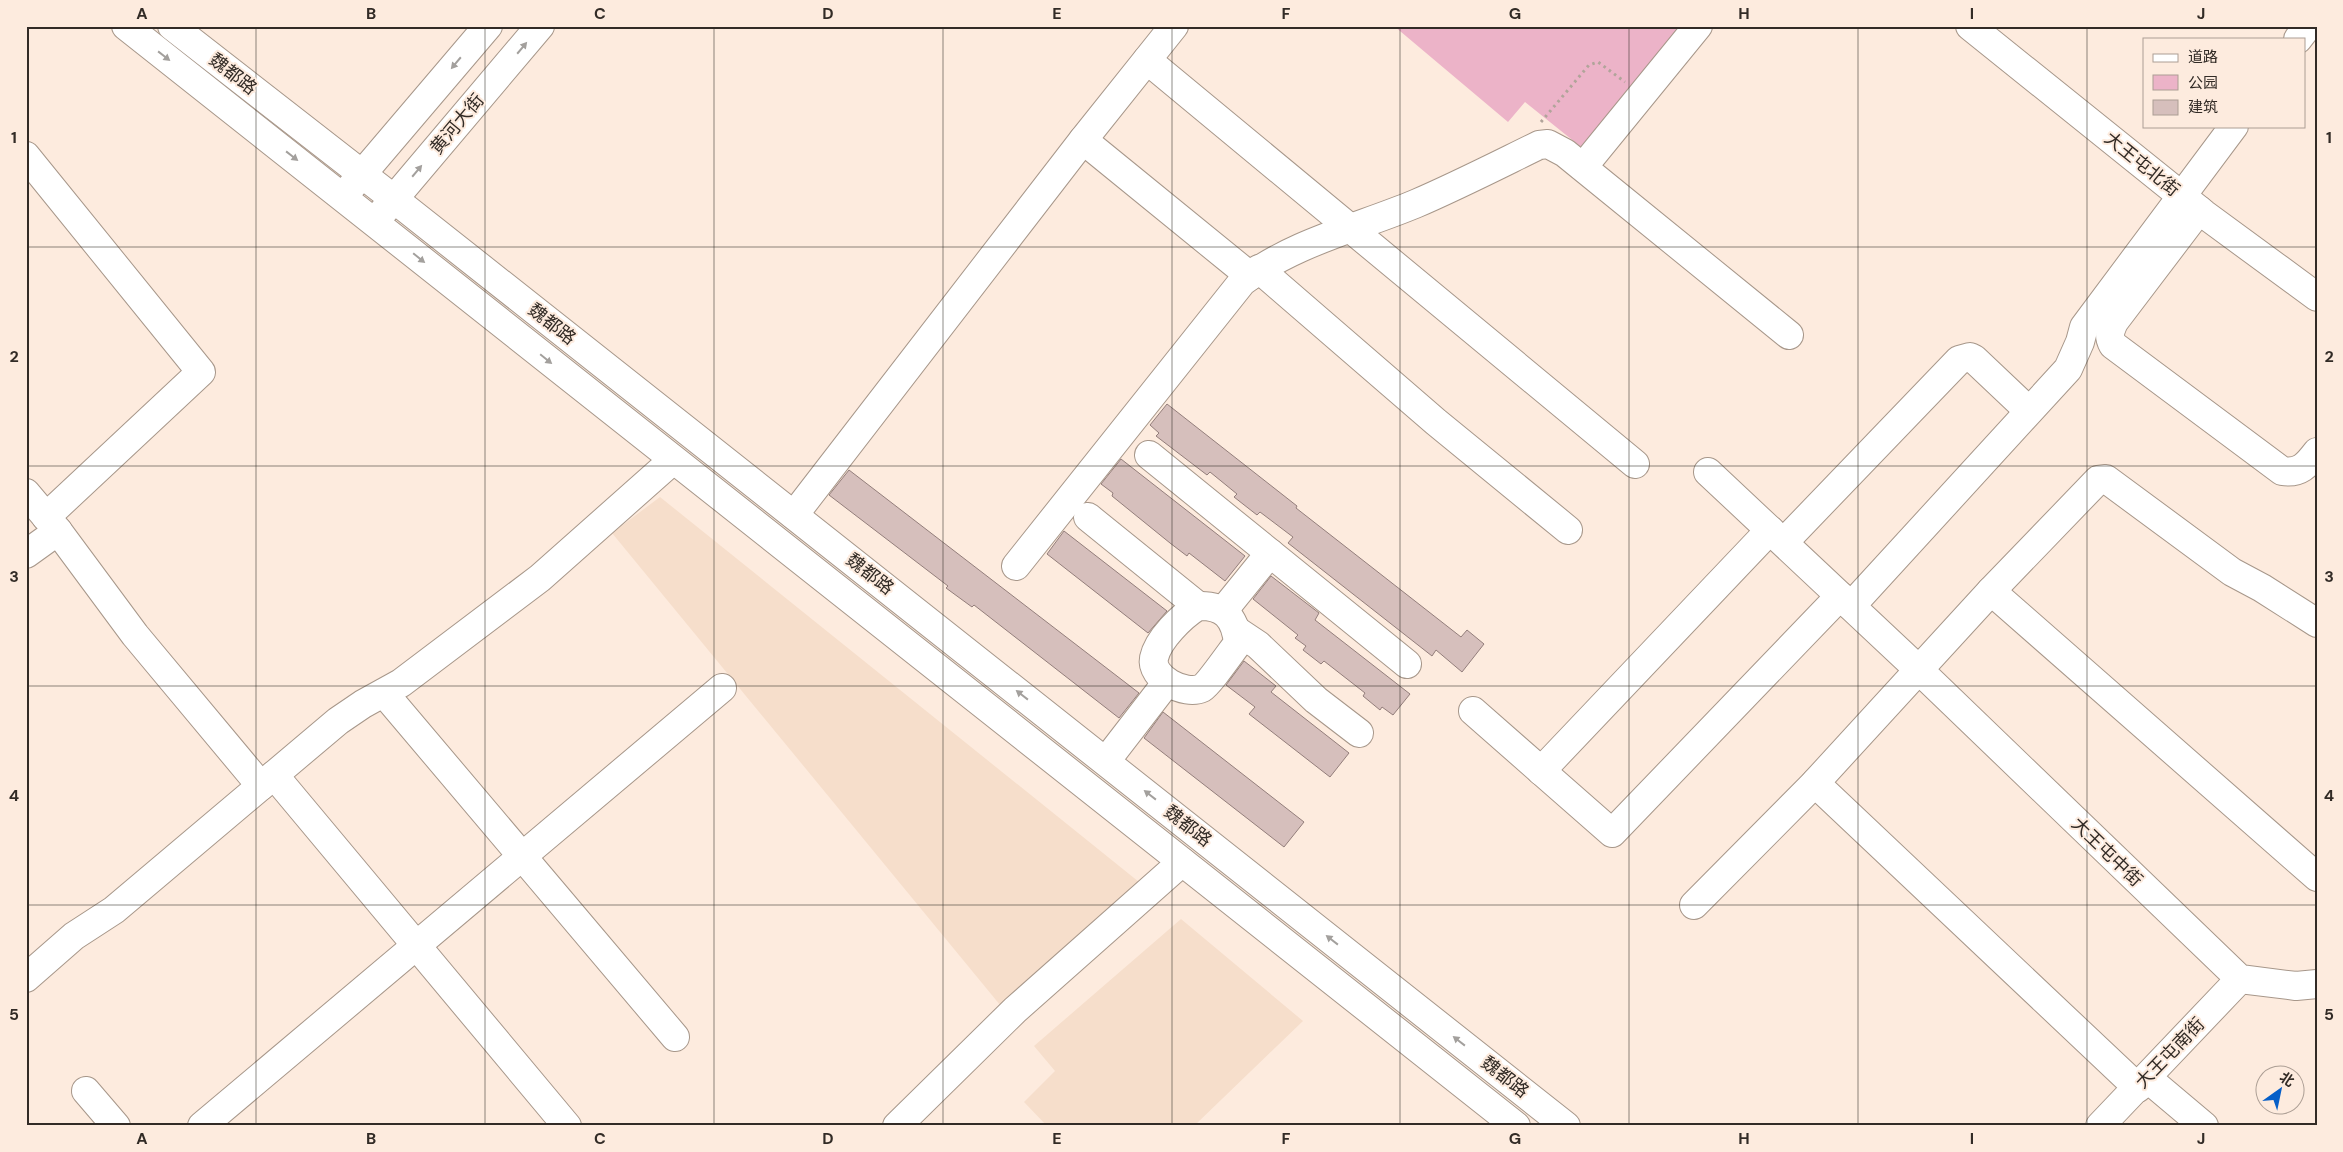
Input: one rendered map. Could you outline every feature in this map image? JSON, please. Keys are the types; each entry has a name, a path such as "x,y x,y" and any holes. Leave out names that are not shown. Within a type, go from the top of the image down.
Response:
{"street":[{"name":"魏都路","path":"126,26 1516,1126"},
{"name":"魏都路","path":"172,26 394,199 1566,1126"},
{"path":"342,196 488,26"},
{"name":"黄河大街","path":"374,222 540,26"},
{"path":"794,515 1083,140 1174,26"},
{"path":"1583,168 1698,26"},
{"name":"大王屯北街","path":"1970,26 2191,203 2317,297"},
{"path":"2299,38 2308,26"},
{"path":"1147,60 1635,464"},
{"path":"2233,128 2191,203 2114,322 2109,332 2110,340 2113,345 2282,471 2296,472 2305,467 2317,452"},
{"path":"1083,140 1255,272 1568,530"},
{"path":"1016,566 1242,282 1281,256 1416,203 1539,145 1548,144 1565,153 1790,335"},
{"path":"26,156 201,372 52,524 26,554"},
{"path":"1473,711 1612,833 1846,601 2068,370 2084,327 2191,203"},
{"path":"1540,771 1777,536 1959,360 1970,357 1974,359 2029,411"},
{"path":"1149,455 1407,664"},
{"path":"26,978 74,936 114,910 338,721 401,684 540,578 673,460"},
{"name":"大王屯中街","path":"1708,472 1919,670 2240,979"},
{"path":"1694,905 1815,783 1992,591 2098,480 2106,479 2232,572 2262,588 2317,623"},
{"path":"26,493 52,524 135,635 416,946 567,1126"},
{"path":"1088,518 1258,645 1316,700 1359,733"},
{"path":"1219,616 1270,553"},
{"path":"1992,591 2317,877"},
{"path":"1183,615 1219,616 1238,643 1204,687 1194,690 1180,689 1167,682 1156,670 1153,660 1157,648 1183,615"},
{"path":"1106,761 1167,682"},
{"path":"202,1126 722,688"},
{"path":"384,693 674,1037"},
{"path":"1815,783 2142,1083 2204,1126"},
{"path":"897,1126 1015,1010 1182,862"},
{"path":"2240,979 2296,986 2317,984"},
{"name":"大王屯南街","path":"2100,1126 2240,979"},
{"path":"86,1090 116,1126"}],"path":[{"path":"1540,123 1589,66 1598,62 1642,95"}],"shaded area":[{"path":"660,497 1144,886 1005,1011 612,533"},
{"path":"1181,919 1303,1021 1194,1126 1047,1126 1024,1102 1055,1071 1034,1046"}],"green space":[{"path":"1394,26 1684,26 1586,151 1525,102 1508,122"}],"building":[{"path":"1167,404 1461,637 1467,630 1484,644 1462,672 1436,650 1432,656 1288,543 1293,537 1260,512 1257,515 1234,497 1237,494 1210,472 1207,475 1156,436 1159,433 1150,425"},
{"path":"1121,459 1245,556 1225,581 1189,553 1187,556 1170,543 1112,496 1113,493 1101,484"},
{"path":"849,470 1139,693 1119,718 974,605 972,607 946,588 948,586 829,495"},
{"path":"1064,531 1167,611 1148,633 1047,554"},
{"path":"1271,576 1319,613 1315,620 1410,694 1393,715 1382,707 1380,710 1363,696 1365,693 1324,661 1321,664 1303,650 1306,646 1295,638 1298,635 1253,599"},
{"path":"1244,661 1276,686 1271,692 1349,753 1330,777 1249,714 1255,707 1226,685"},
{"path":"1163,712 1304,822 1284,847 1144,738"}]}
